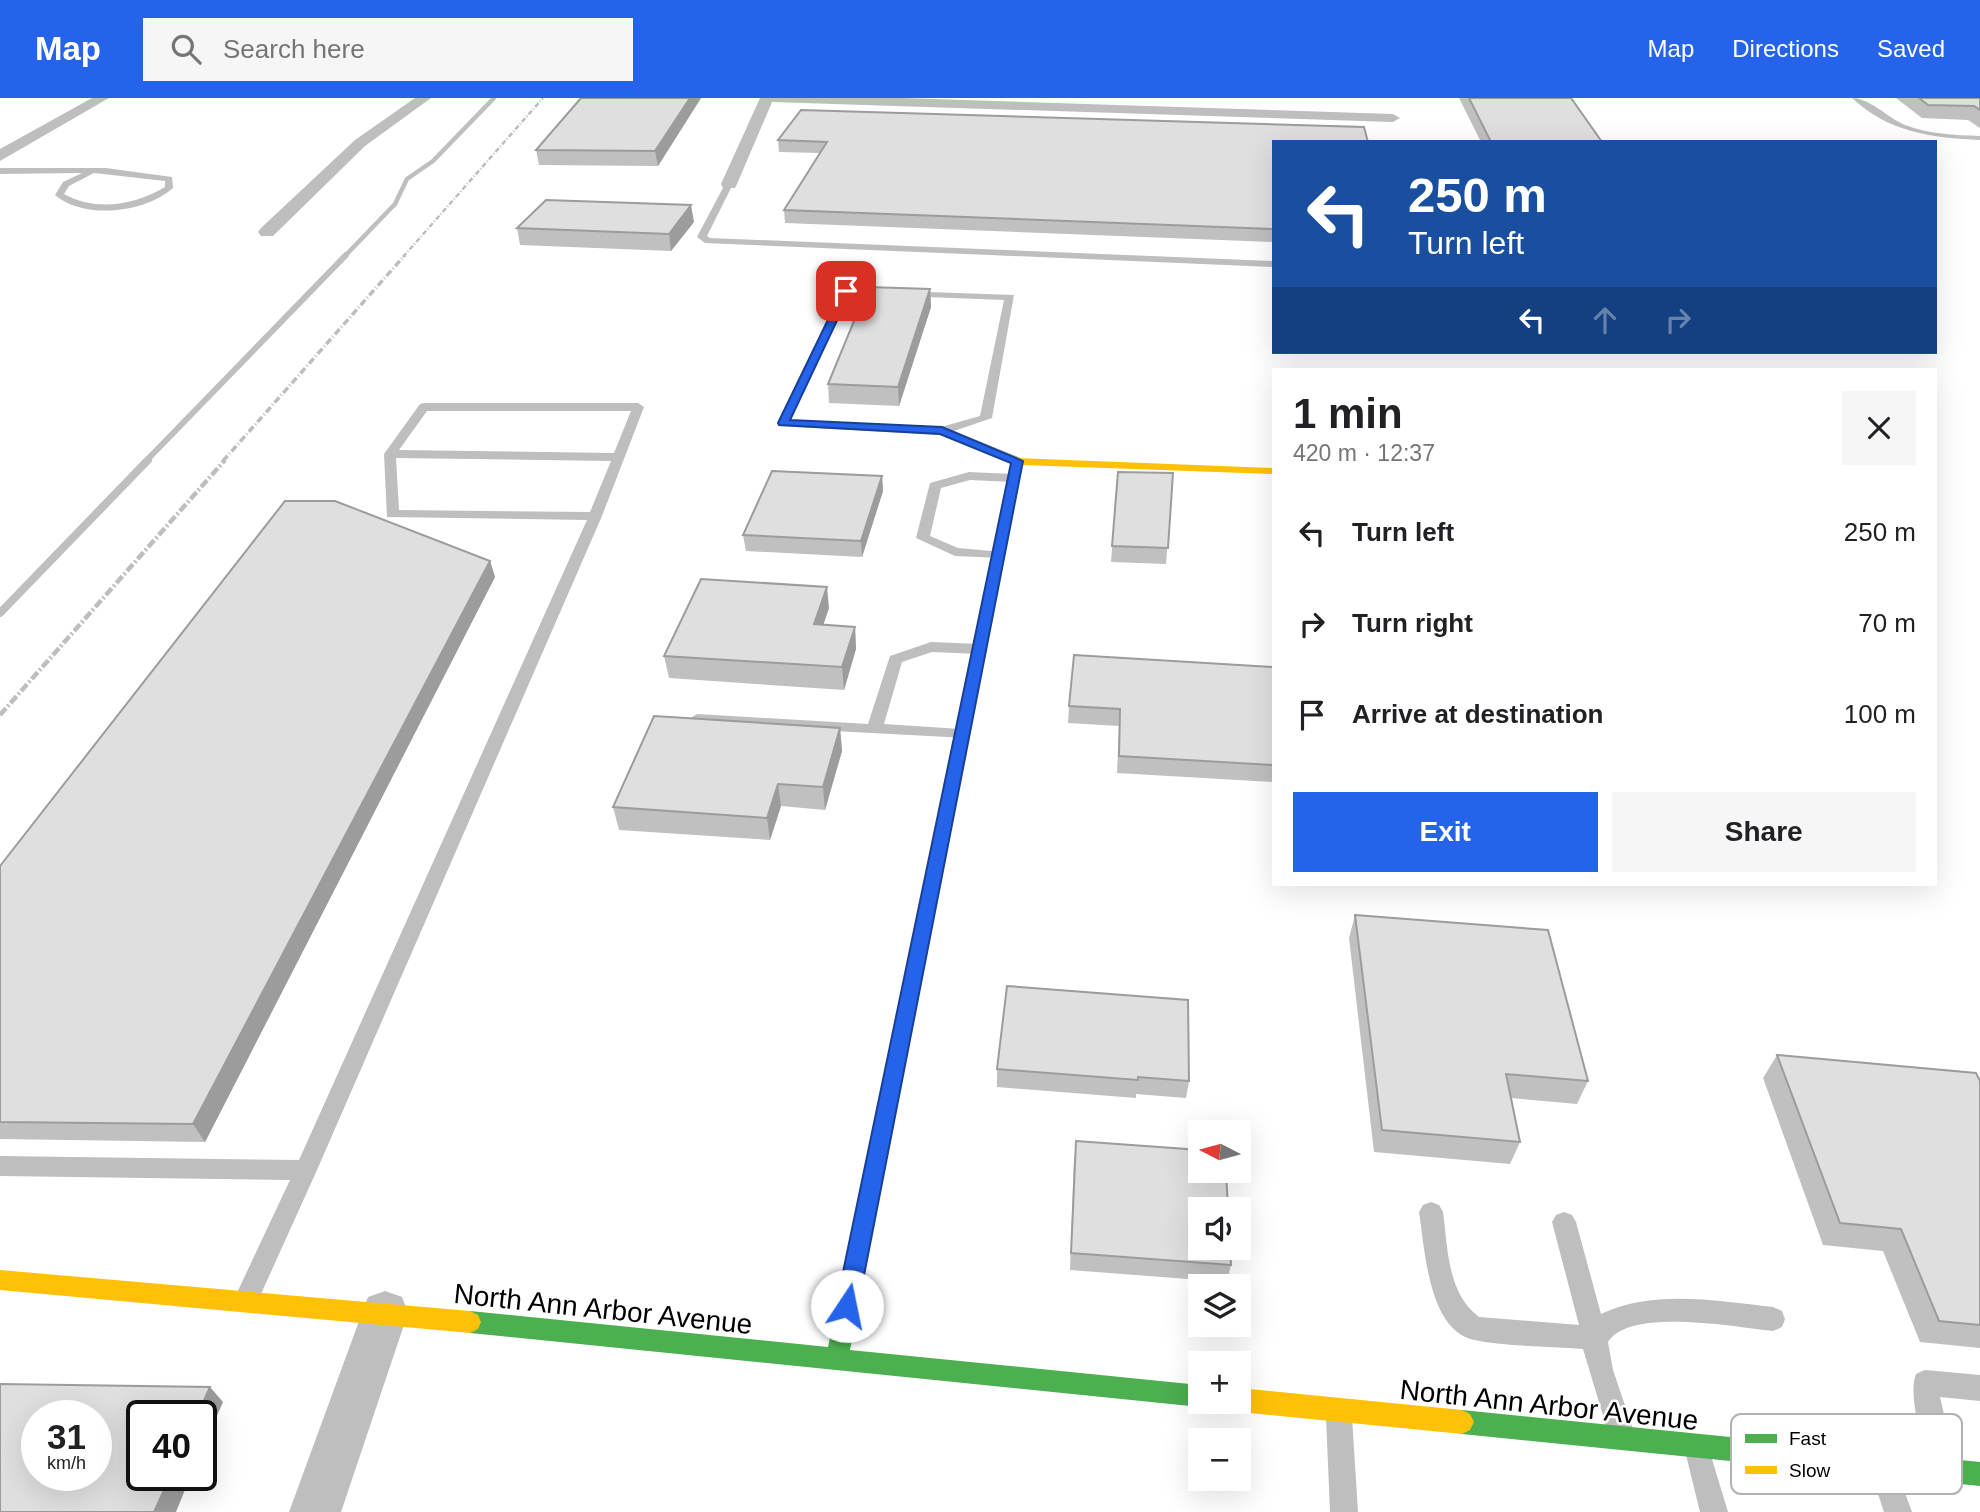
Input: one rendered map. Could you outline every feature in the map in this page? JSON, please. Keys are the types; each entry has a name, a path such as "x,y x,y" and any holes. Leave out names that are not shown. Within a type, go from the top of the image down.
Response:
{"street":[{"path":"0,156 102,98"},
{"path":"267,232 360,143 424,98"},
{"path":"729,184 768,98 853,104 1395,124 1386,98"},
{"path":"837,1359 1017,461 1272,471"},
{"name":"North Ann Arbor Avenue","path":"0,1280 385,1313 1188,1395"},
{"path":"315,1512 385,1313"},
{"name":"North Ann Arbor Avenue","path":"1251,1401 1731,1449"},
{"name":"North Ann Arbor Avenue","path":"1962,1472 1980,1474"}],"lane":[{"path":"1856,98 1899,128 1922,134 1980,138"},
{"path":"0,171 90,172 152,174 169,179 169,188 155,199 135,204 70,203 59,195 66,184 90,172"},
{"path":"729,184 702,237 708,241 1272,264"},
{"path":"942,431 986,418 1010,297 846,291 783,423 942,431 1017,461"},
{"path":"244,1302 306,1170 595,516 638,407 425,407 390,454 392,514 595,516"},
{"path":"390,454 620,457"},
{"path":"997,555 956,552 923,538 935,486 969,476 1013,478"},
{"path":"874,729 895,659 931,647 979,649"},
{"path":"680,719 961,734"},
{"path":"0,1166 306,1170"},
{"path":"1431,1212 1447,1300 1462,1322 1474,1328 1595,1338"},
{"path":"1564,1222 1623,1438"},
{"path":"1595,1338 1603,1326 1629,1313 1649,1309 1773,1319"},
{"path":"1930,1414 1925,1383 1980,1388"},
{"path":"1338,1410 1344,1512"},
{"path":"1696,1446 1714,1512"},
{"path":"1891,1494 1898,1512"}],"building":[{"path":"581,98 690,98 655,151 536,150"},
{"path":"1469,98 1571,98 1601,140 1490,140"},
{"path":"1919,98 1980,98 1980,110 1974,106 1928,105"},
{"path":"801,110 1364,127 1367,140 1272,140 1272,229 784,210 827,142 778,140"},
{"path":"546,200 691,205 669,234 517,228"},
{"path":"868,287 930,289 898,387 828,384"},
{"path":"772,471 882,476 861,541 743,535"},
{"path":"1118,472 1173,473 1168,548 1112,546"},
{"path":"285,501 335,501 490,561 193,1124 0,1122 0,866"},
{"path":"701,579 827,587 814,624 855,627 842,667 664,656"},
{"path":"1074,655 1272,667 1272,765 1119,756 1120,709 1069,706"},
{"path":"654,716 840,728 823,787 778,784 767,818 613,807"},
{"path":"1355,915 1548,930 1588,1081 1506,1074 1520,1142 1382,1130"},
{"path":"1007,986 1188,1000 1189,1081 1138,1077 1138,1080 997,1069"},
{"path":"1777,1055 1976,1073 1980,1081 1980,1325 1939,1321 1901,1229 1840,1223"},
{"path":"1076,1141 1188,1149 1188,1183 1227,1183 1227,1197 1188,1197 1188,1260 1231,1260 1231,1265 1071,1253"},
{"path":"0,1384 210,1387 204,1400 126,1400 126,1491 164,1491 154,1512 0,1512"}],"waterway":[{"path":"344,257 395,204 407,179 433,161 494,98"},
{"path":"146,461 346,255"},
{"path":"0,613 148,460"}],"railway":[{"path":"403,257 543,98"},
{"path":"223,461 405,255"},
{"path":"0,715 225,460"}],"traffic: fast":[{"path":"837,1359 975,669"},
{"path":"470,1322 1188,1395"},
{"path":"1462,1422 1731,1449"},
{"path":"1962,1472 1980,1474"}],"traffic: slow":[{"path":"975,669 1017,461 1272,471"},
{"path":"0,1280 470,1322"},
{"path":"1251,1401 1462,1422"}],"route":[{"path":"846,291 783,423 942,431 1017,461 847,1306"}]}
